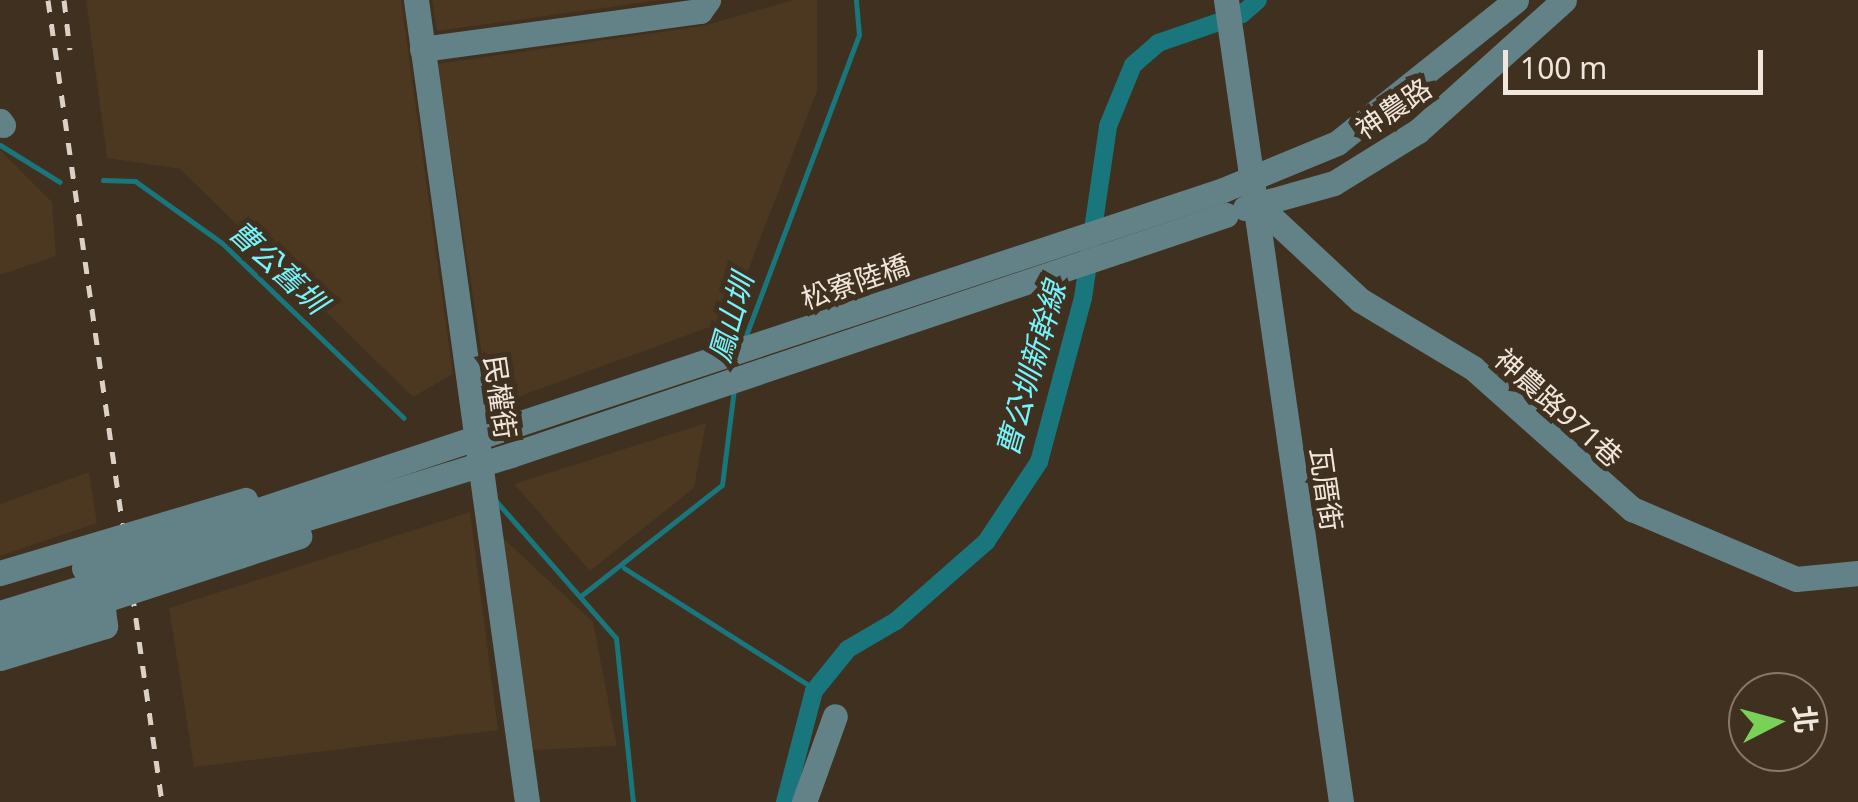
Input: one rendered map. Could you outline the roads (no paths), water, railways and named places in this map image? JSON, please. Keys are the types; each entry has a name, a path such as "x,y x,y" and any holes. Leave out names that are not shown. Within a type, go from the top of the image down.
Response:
{"street":[{"name":"民權街","path":"416,0 527,802"},
{"path":"422,48 700,11 708,0"},
{"name":"瓦厝街","path":"1226,0 1341,802"},
{"name":"神農路","path":"1255,194 1408,94 1516,0"},
{"name":"神農路","path":"1225,203 1255,194 1334,184 1418,130 1564,0"},
{"name":"神農路971巷","path":"1255,194 1360,300 1473,368 1632,509 1796,579 1858,573"},
{"name":"松寮陸橋","path":"0,612 1225,203"},
{"name":"松寮陸橋","path":"0,573 176,516 509,443"},
{"name":"松寮陸橋","path":"0,596 509,443"},
{"name":"松寮陸橋","path":"0,634 238,560 509,443"},
{"path":"0,563 78,537 93,552 108,618 0,658"},
{"path":"804,802 835,716"}],"waterway":[{"name":"鳳山圳","path":"745,338 859,35 856,0"},
{"name":"曹公圳新幹線","path":"785,802 814,691 848,649 896,621 986,542 1039,462 1083,298 1108,126 1133,65 1158,43 1242,14 1258,0"},
{"name":"曹公舊圳","path":"0,145 60,182"},
{"name":"曹公舊圳","path":"103,180 135,181 222,243 404,418"},
{"name":"鳳山圳","path":"582,595 722,485 734,388"},
{"name":"曹公舊圳","path":"496,501 616,638 633,802"},
{"path":"624,568 816,690"}],"railway":[{"path":"48,0 162,802"},
{"path":"64,0 70,50"}]}
